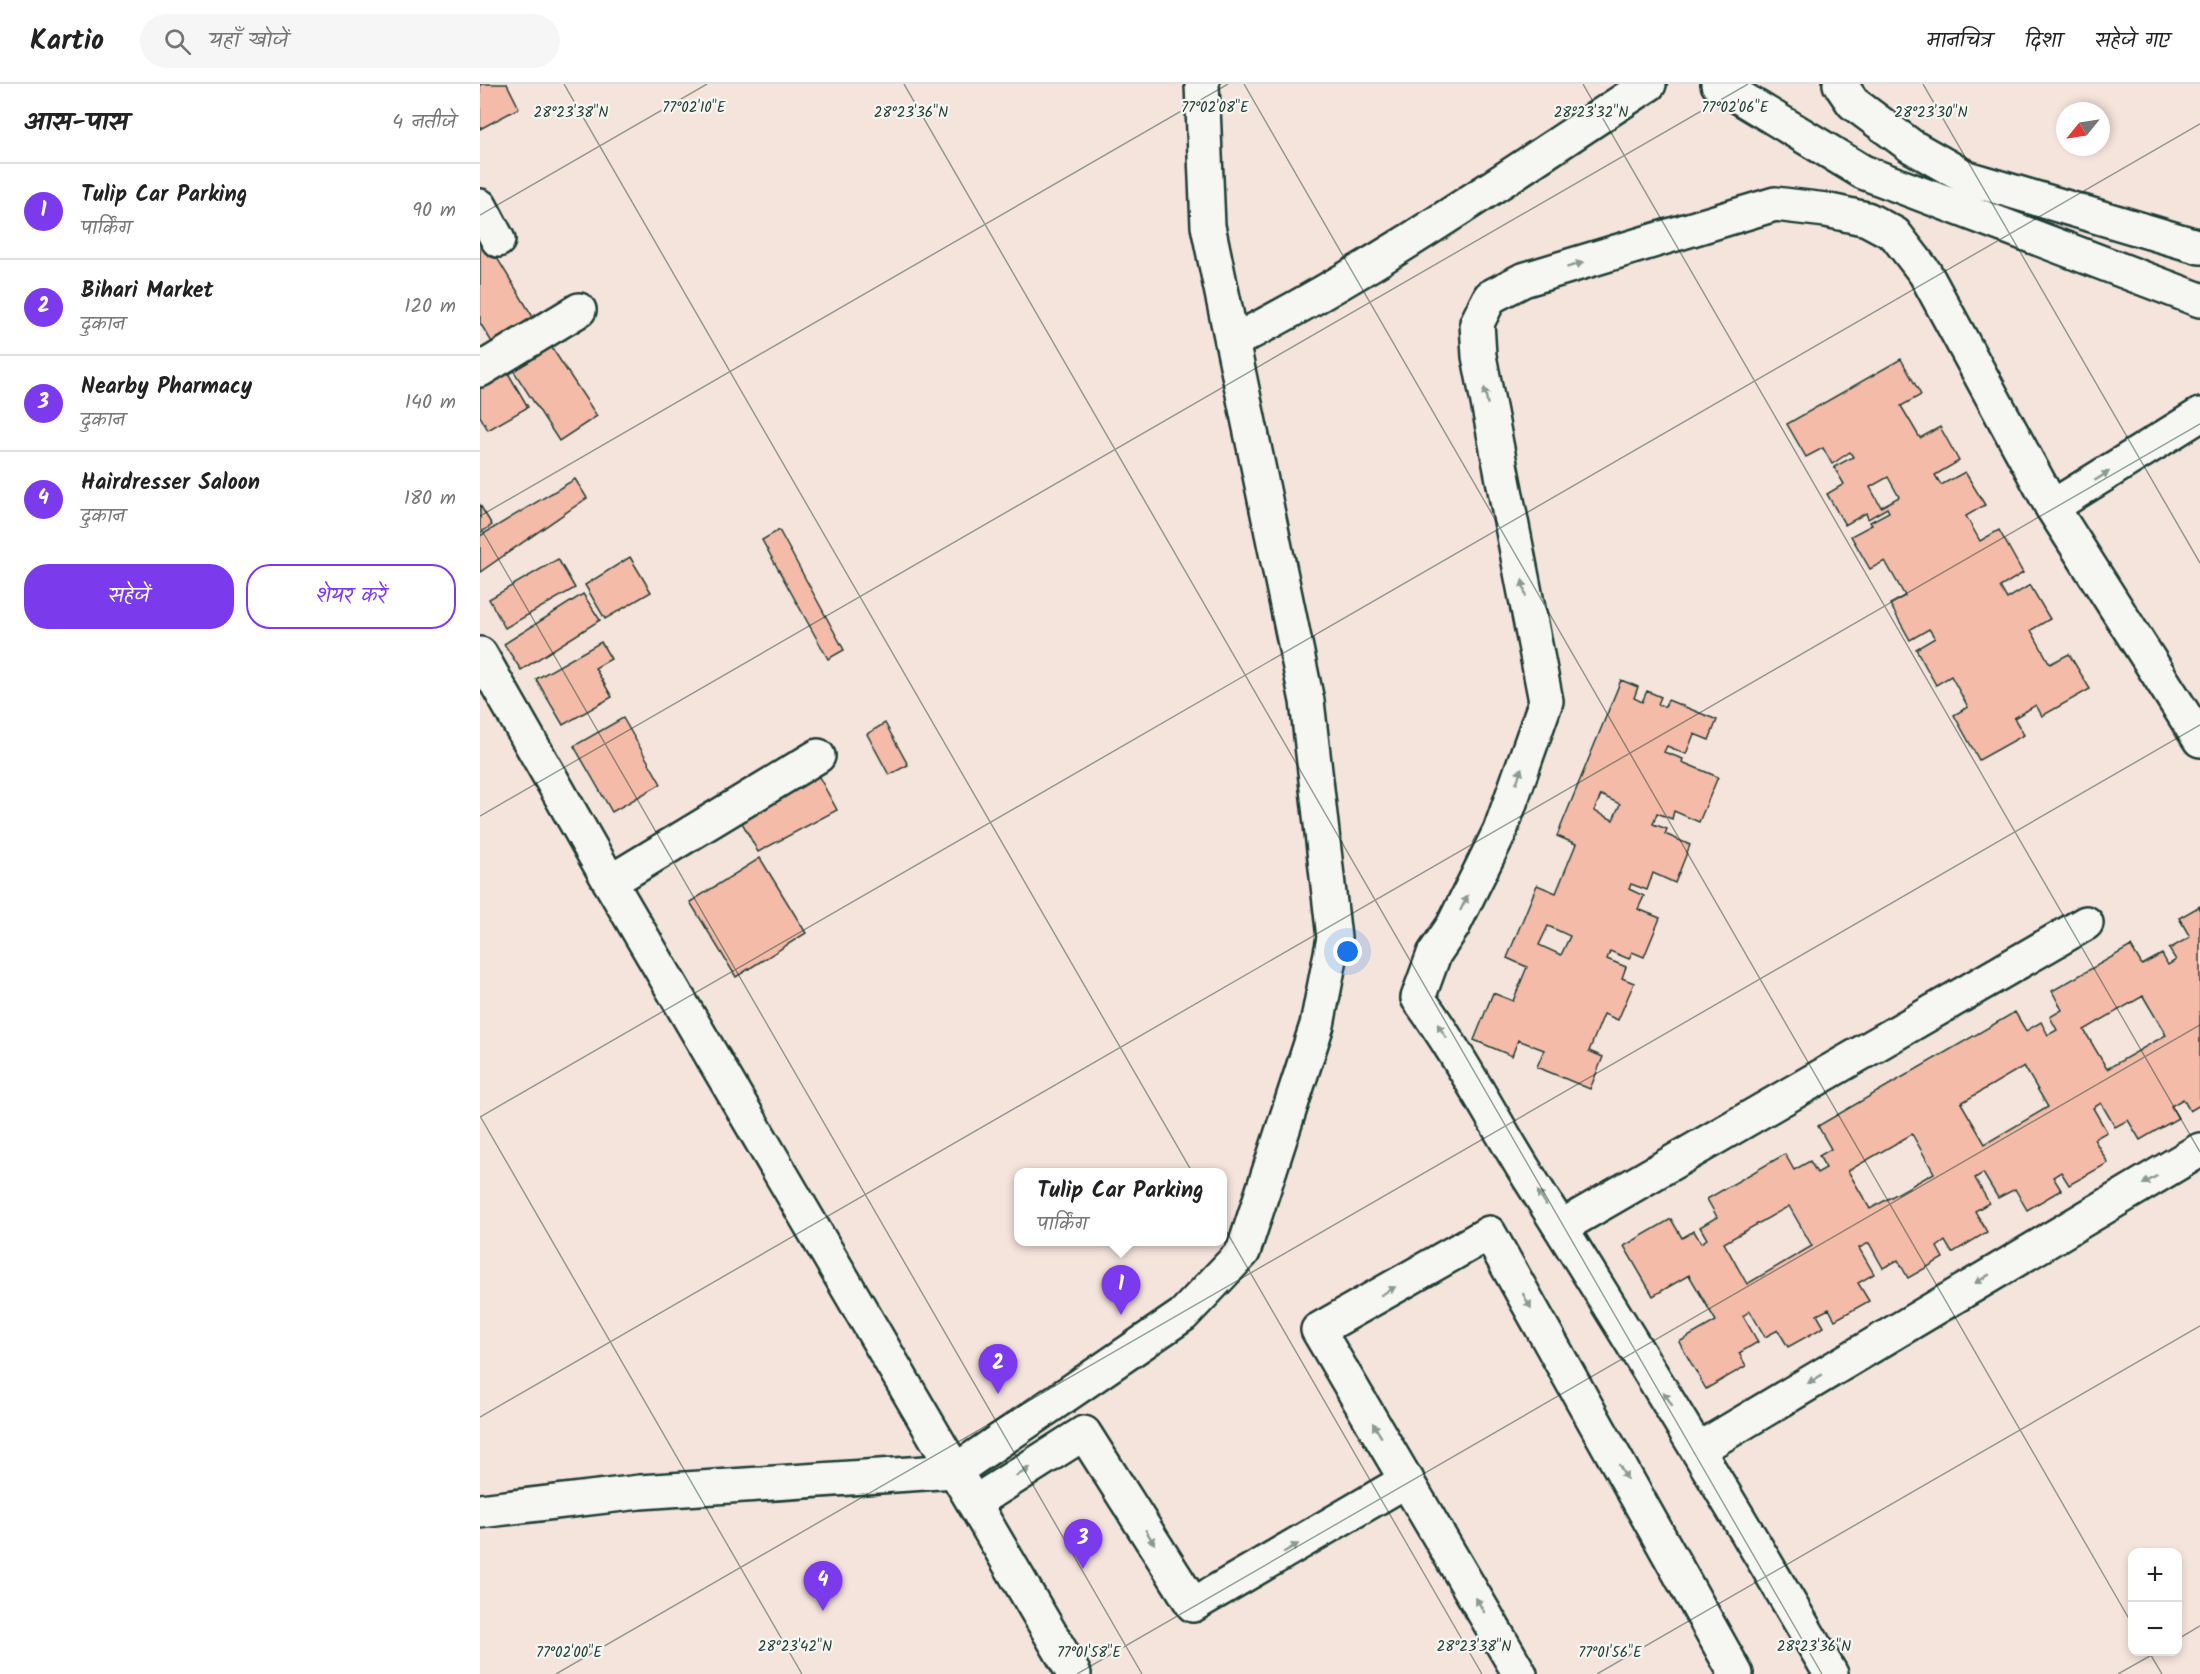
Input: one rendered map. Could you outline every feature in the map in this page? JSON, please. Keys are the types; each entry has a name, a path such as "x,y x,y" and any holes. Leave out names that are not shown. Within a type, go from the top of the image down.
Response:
{"street":[{"path":"480,1511 640,1492 955,1471 1183,1315 1243,1252 1317,1025 1334,939 1307,701 1209,226 1202,84"},
{"path":"1232,342 1293,311 1389,252 1649,84"},
{"path":"1718,84 1863,172 2200,300"},
{"path":"1840,84 1852,103 1903,140 1967,178 2200,247"},
{"path":"1831,1674 1699,1449 1503,1136 1443,1032 1418,998 1434,954 1453,926 1500,831 1546,701 1479,356 1477,322 1490,297 1523,280 1775,204 1826,210 1867,219 1896,234 1925,273 2052,507 2200,740"},
{"path":"480,206 498,240"},
{"path":"480,370 579,310"},
{"path":"2052,507 2200,415"},
{"path":"480,654 610,882 1074,1674"},
{"path":"610,882 818,756"},
{"path":"1561,1227 2086,923"},
{"path":"1699,1449 2200,1150"},
{"path":"1520,1674 1318,1330 1489,1233 1736,1674"},
{"path":"974,1503 1084,1433 1193,1605 1407,1480"}],"building":[{"path":"480,84 507,84 519,108 480,129"},
{"path":"480,230 536,322 495,347 480,323"},
{"path":"548,342 597,416 559,441 511,367"},
{"path":"1901,359 1921,395 1901,406 1920,438 1940,427 1959,461 1935,475 1941,485 1965,472 1985,505 1966,516 1980,541 1999,530 2023,573 2000,587 2007,599 2030,585 2050,619 2031,630 2050,664 2069,654 2090,689 2042,716 2036,705 2014,718 2024,735 1979,760 1954,715 1968,707 1951,676 1936,685 1916,649 1935,638 1929,629 1910,640 1890,604 1905,596 1885,561 1870,569 1851,536 1872,525 1870,522 1889,512 1887,508 1868,519 1866,513 1845,525 1827,494 1844,484 1834,467 1853,457 1850,452 1832,464 1823,448 1806,457 1787,424","holes":["1888,477 1899,497 1881,507 1870,487"]},
{"path":"502,363 528,407 488,430 480,416 480,376"},
{"path":"575,479 587,498 480,572 480,536"},
{"path":"480,505 492,525 480,533"},
{"path":"779,530 844,650 828,659 762,540"},
{"path":"630,557 651,592 605,619 585,585"},
{"path":"558,559 575,588 505,628 489,599"},
{"path":"583,594 600,620 521,670 504,644"},
{"path":"601,642 611,659 595,668 612,697 563,725 536,679"},
{"path":"1621,680 1638,687 1634,698 1642,702 1647,691 1661,697 1658,704 1665,707 1668,700 1717,720 1709,740 1694,734 1686,754 1667,746 1664,752 1718,777 1699,822 1674,811 1672,819 1657,813 1653,824 1667,829 1665,834 1690,845 1675,883 1653,873 1647,890 1631,884 1629,889 1644,896 1638,909 1660,918 1644,957 1632,952 1629,959 1610,951 1607,959 1626,967 1622,978 1634,983 1618,1020 1604,1014 1589,1051 1603,1057 1590,1089 1537,1067 1544,1050 1518,1040 1512,1056 1474,1040 1493,993 1513,1001 1527,967 1507,958 1537,885 1556,893 1576,844 1557,836","holes":["1601,795 1620,804 1613,820 1594,811","1548,926 1570,936 1561,955 1539,945"]},
{"path":"623,718 661,784 612,812 574,746"},
{"path":"885,723 908,765 889,775 867,734"},
{"path":"818,775 837,810 758,852 739,817"},
{"path":"760,858 806,933 736,977 690,902"},
{"path":"2200,906 2200,1105 2190,1111 2183,1099 2171,1106 2178,1118 2140,1140 2128,1120 2115,1127 2101,1103 2093,1108 2107,1132 2094,1139 2108,1163 2069,1185 2061,1172 2053,1177 2061,1190 2027,1210 2015,1189 1998,1198 1983,1173 1975,1178 1989,1203 1975,1211 1987,1232 1952,1253 1945,1241 1937,1247 1943,1258 1908,1278 1898,1260 1883,1268 1869,1243 1859,1248 1874,1274 1858,1283 1869,1301 1835,1320 1829,1309 1817,1315 1824,1327 1788,1347 1778,1330 1765,1337 1750,1311 1743,1316 1758,1342 1739,1353 1746,1366 1706,1389 1679,1342 1716,1321 1689,1275 1653,1296 1624,1246 1671,1219 1682,1238 1694,1231 1701,1243 1707,1239 1700,1227 1717,1217 1707,1199 1785,1154 1794,1170 1810,1161 1817,1173 1826,1168 1819,1156 1831,1149 1818,1126 2015,1012 2026,1031 2041,1022 2048,1035 2057,1030 2050,1017 2062,1010 2052,991 2131,946 2142,965 2162,954 2168,965 2176,960 2169,949 2190,937 2179,918","holes":["2143,996 2166,1035 2107,1069 2084,1030","2024,1066 2048,1107 1985,1144 1961,1103","1912,1134 1934,1173 1870,1209 1848,1171","1789,1206 1812,1246 1747,1284 1724,1243"]}],"place":[{"name":"Tulip Car Parking","path":"1121,1315"},
{"name":"Bihari Market","path":"998,1394"},
{"name":"Nearby Pharmacy","path":"1083,1569"},
{"name":"Hairdresser Saloon","path":"823,1611"}]}
